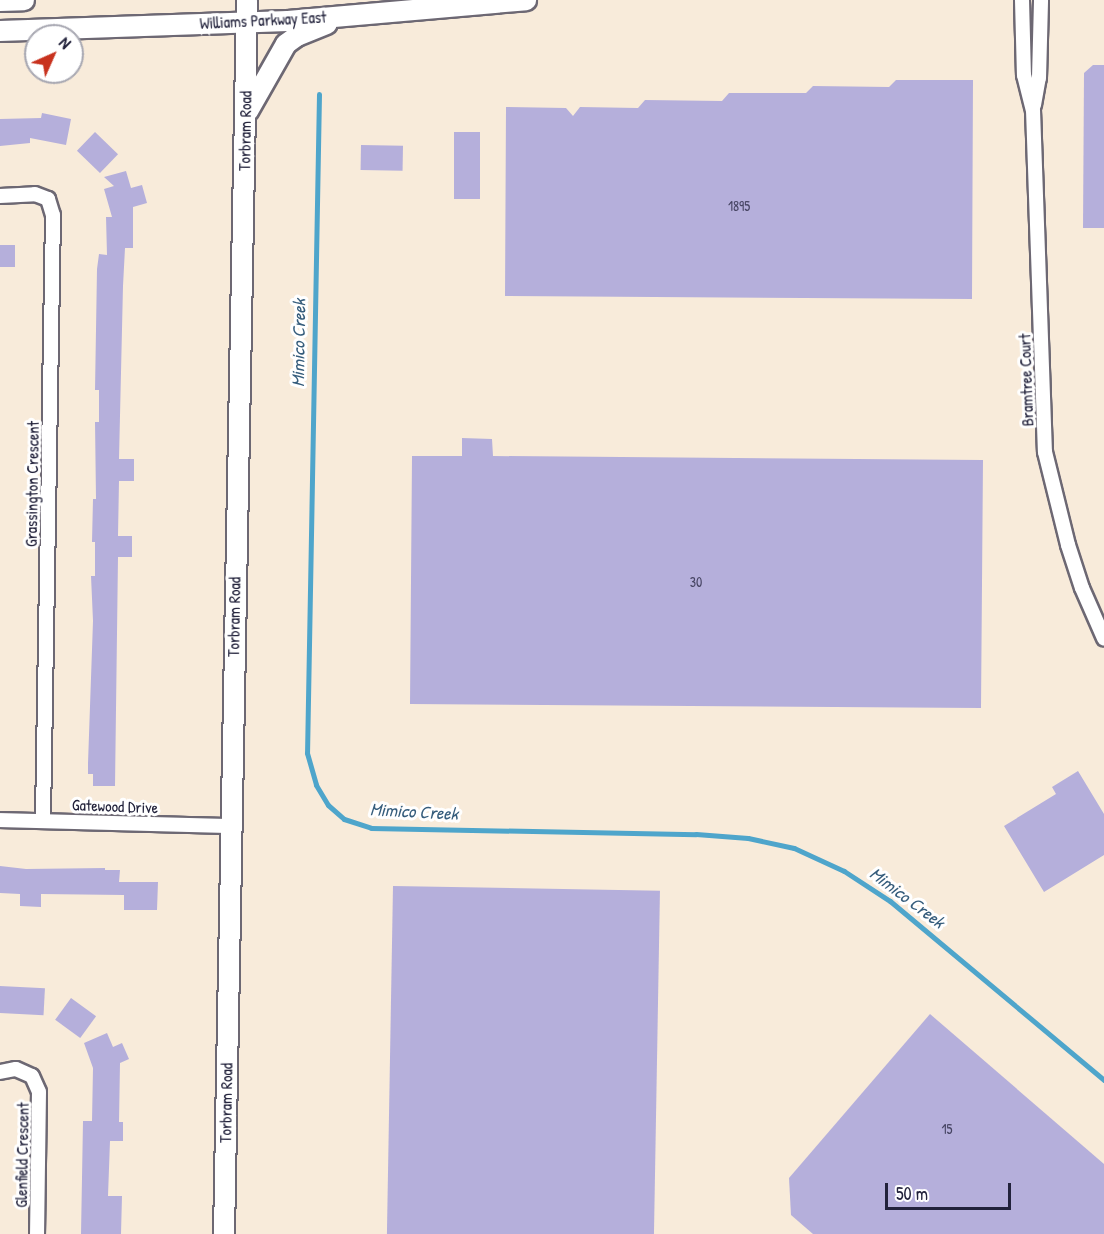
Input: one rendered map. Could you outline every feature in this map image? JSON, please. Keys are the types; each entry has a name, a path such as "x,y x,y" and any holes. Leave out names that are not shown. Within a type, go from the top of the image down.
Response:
{"main road":[{"path":"0,1 24,0"},
{"name":"Torbram Road","path":"224,1234 247,0"},
{"name":"Williams Parkway East","path":"0,31 288,21 526,0"},
{"path":"245,116 286,44 297,36 350,15"}],"street":[{"name":"Bramtree Court","path":"1022,0 1024,75 1033,110 1045,453 1068,545 1082,588 1104,638"},
{"name":"Bramtree Court","path":"1033,110 1039,78 1041,0"},
{"name":"Grassington Crescent","path":"0,196 35,194 48,199 53,214 43,820"},
{"name":"Gatewood Drive","path":"0,820 230,826"},
{"name":"Glenfield Crescent","path":"0,1072 16,1069 32,1076 39,1092 37,1234"}],"building":[{"path":"1093,65 1104,65 1104,228 1083,228 1084,73"},
{"path":"896,80 973,80 972,299 505,296 506,107 566,108 573,116 580,107 638,108 645,100 722,101 729,93 806,93 813,86 889,87"},
{"path":"42,113 71,119 66,145 30,138 30,143 0,146 0,119 41,118"},
{"path":"95,132 118,154 100,173 77,151"},
{"path":"454,132 480,132 480,199 454,199"},
{"path":"361,145 403,146 403,171 361,170"},
{"path":"126,171 131,188 142,185 147,203 133,207 133,248 125,248 123,286 119,459 134,459 134,481 119,481 118,536 132,536 132,557 118,557 115,786 93,786 93,774 88,774 88,763 93,621 91,576 95,576 95,542 92,542 93,499 96,499 95,422 99,422 99,390 95,390 97,269 99,254 107,255 106,217 112,217 104,189 114,186 104,177"},
{"path":"0,245 15,245 15,267 0,267"},
{"path":"462,438 492,439 493,456 983,460 981,708 410,704 412,456 462,456"},
{"path":"1078,771 1104,814 1104,855 1044,892 1004,826 1056,794 1052,787"},
{"path":"0,866 26,869 105,868 105,870 120,870 119,882 158,882 157,910 124,910 124,895 41,894 41,907 20,906 20,894 0,893"},
{"path":"393,886 660,891 654,1234 387,1234"},
{"path":"0,986 45,988 44,1015 0,1013"},
{"path":"71,998 96,1016 80,1038 55,1020"},
{"path":"930,1014 1104,1164 1104,1234 813,1234 791,1215 789,1178"},
{"path":"107,1033 113,1047 122,1043 129,1059 120,1063 119,1122 123,1122 123,1141 110,1141 108,1196 122,1196 121,1234 81,1234 83,1121 92,1121 93,1068 84,1043"}],"waterway":[{"name":"Mimico Creek","path":"319,94 307,753 316,785 328,805 344,819 371,828 696,834 748,838 794,848 844,871 890,901 1104,1080"}]}
